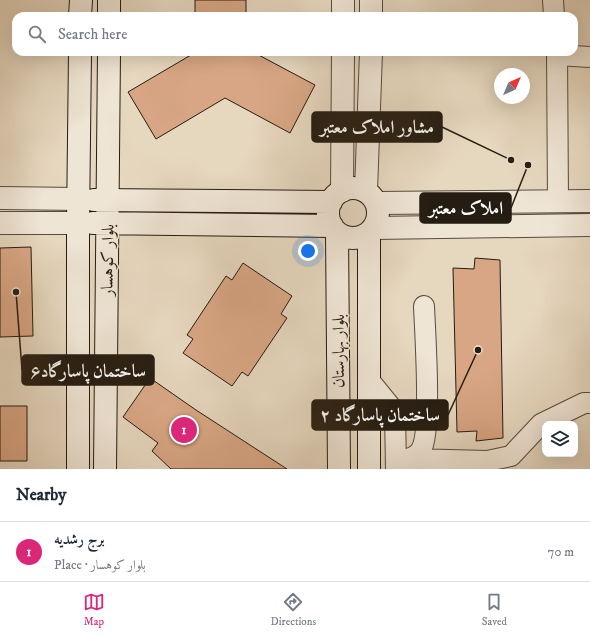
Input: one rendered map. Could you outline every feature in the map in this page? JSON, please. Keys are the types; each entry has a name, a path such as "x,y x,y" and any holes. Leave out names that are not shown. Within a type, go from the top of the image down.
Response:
{"main road":[{"path":"80,0 80,12"},
{"path":"109,0 109,12"},
{"path":"343,0 343,12"},
{"path":"371,0 371,12"},
{"name":"بلوار کوهسار","path":"78,469 78,199 80,56"},
{"name":"بلوار کوهسار","path":"105,469 109,56"},
{"path":"335,230 328,210 336,196 343,56"},
{"path":"0,223 107,223 335,230 345,237 361,237 371,230 378,220 371,197 371,56"},
{"path":"0,198 108,200 336,196 350,188 371,197 590,201"},
{"path":"371,230 590,225"},
{"name":"بلوار بهارستان","path":"335,230 339,469"},
{"name":"بلوار بهارستان","path":"369,469 371,230"}],"street":[{"path":"553,0 554,12"},
{"path":"557,56 558,201"},
{"path":"578,56 590,57"},
{"path":"401,463 421,450 427,421 424,306"},
{"path":"369,380 395,412 401,463"},
{"path":"401,463 487,461 511,456 542,424 584,403 590,402"}],"building":[{"path":"195,0 246,0 246,12 195,12"},
{"path":"189,56 261,56 315,85 290,133 225,98 156,139 128,92"},
{"path":"31,247 33,336 0,337 0,248"},
{"path":"475,258 500,260 503,438 476,441 477,431 457,432 453,268 474,269"},
{"path":"243,263 292,296 281,314 287,318 248,376 242,372 232,386 183,353 193,339 187,335 226,276 232,280"},
{"path":"150,378 196,410 287,469 171,469 152,451 158,443 123,417"},
{"path":"0,406 27,406 27,461 0,461"}],"place":[{"name":"مشاور املاک معتبر","path":"511,160"},
{"name":"املاک معتبر","path":"528,165"},
{"name":"ساختمان پاسارگاد۶","path":"16,292"},
{"name":"ساختمان پاسارگاد ۲","path":"478,350"},
{"name":"برج رشدیه","path":"184,430"}]}
